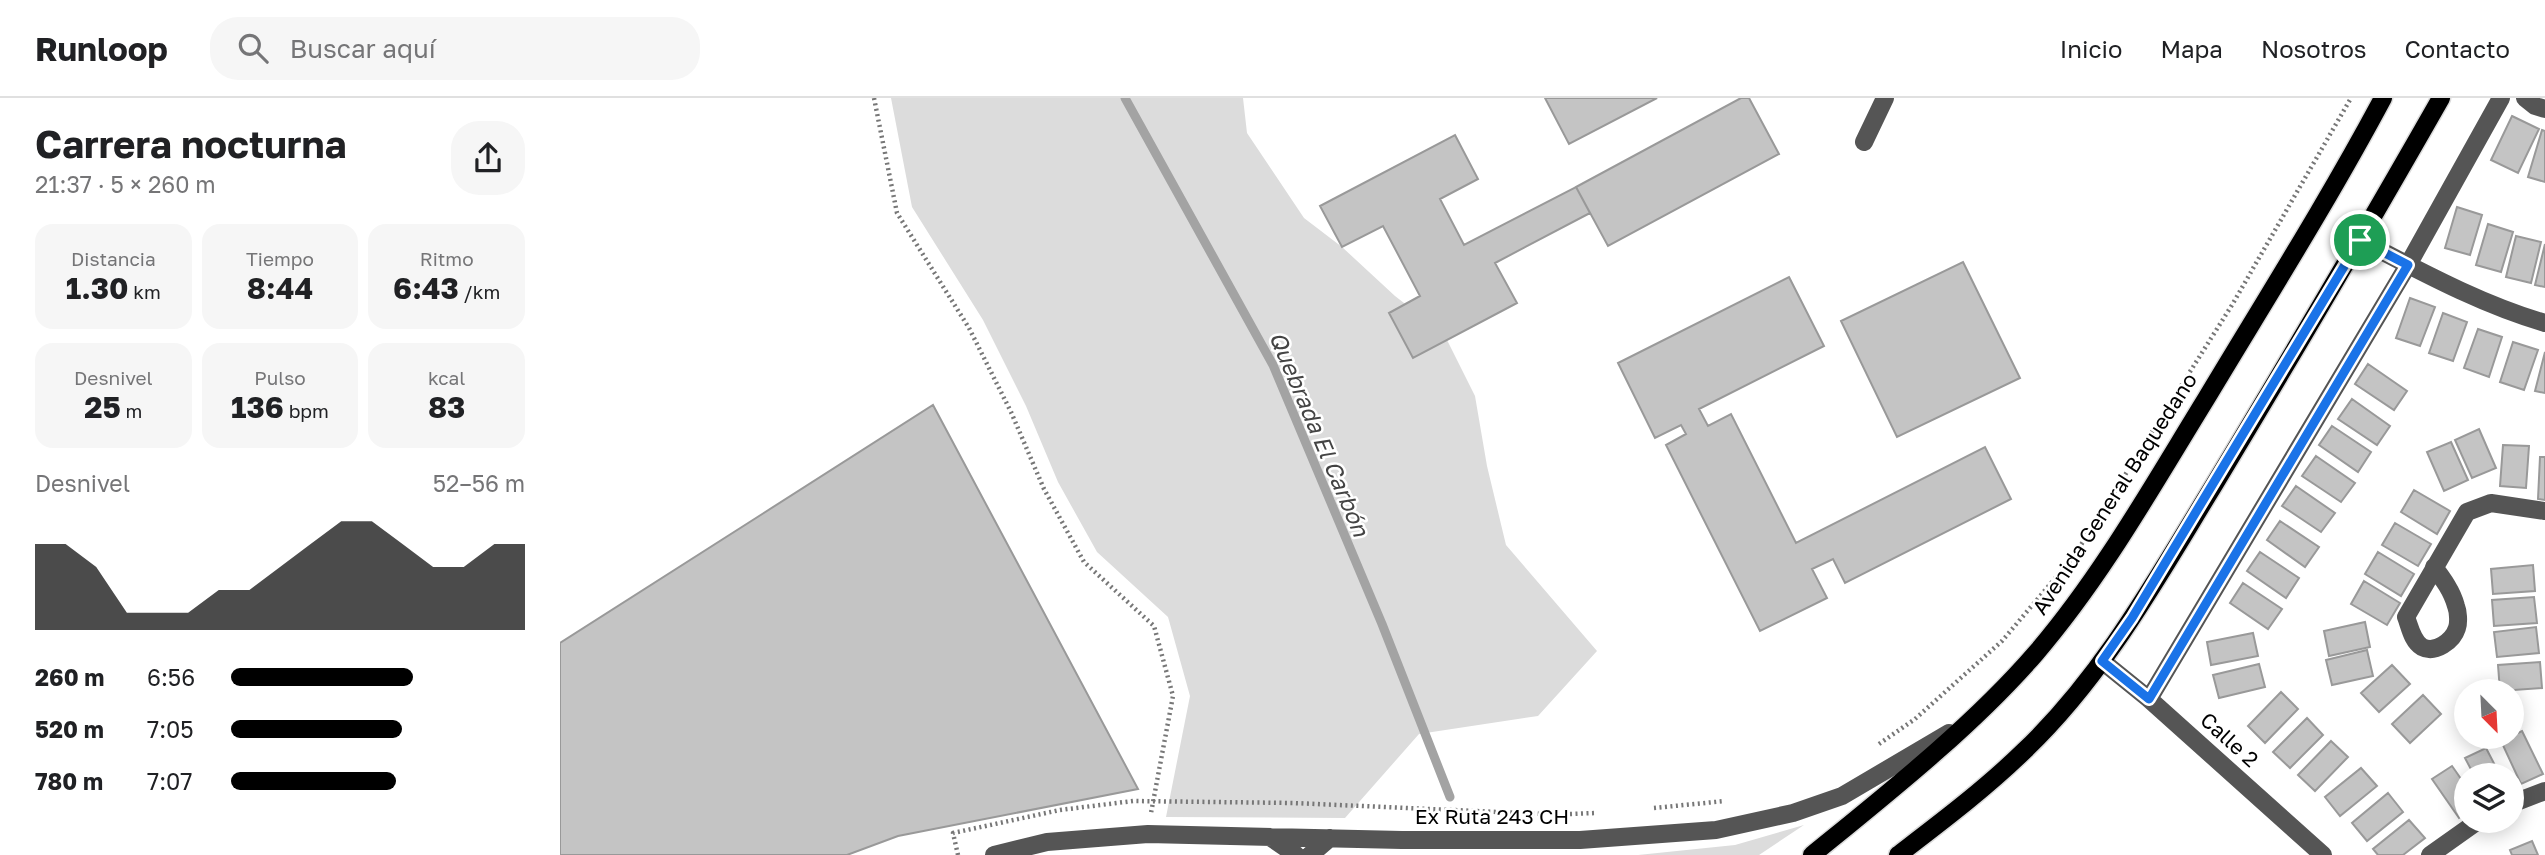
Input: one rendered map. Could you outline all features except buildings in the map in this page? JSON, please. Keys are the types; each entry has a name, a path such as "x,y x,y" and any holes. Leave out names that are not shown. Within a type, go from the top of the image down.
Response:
{"main road":[{"name":"Avenida General Baquedano","path":"1812,855 1967,723 2036,653 2088,586 2163,469 2336,185 2383,98"},
{"path":"1898,855 1953,813 2025,751 2102,661 2140,607 2360,240 2441,98"}],"street":[{"path":"1864,142 1885,98"},
{"path":"2149,699 2408,265 2501,98"},
{"path":"2525,98 2535,106 2545,109"},
{"path":"2360,240 2475,298 2545,323"},
{"path":"2434,567 2467,512 2491,503 2545,511"},
{"name":"Calle 2","path":"2102,661 2149,699 2323,855"},
{"name":"Ex Ruta 243 CH","path":"994,855 1047,842 1148,834 1580,840 1716,830 1793,813 1842,796 1967,723"},
{"path":"2524,799 2545,791"},
{"path":"2430,855 2461,833"},
{"path":"1270,837 1296,855"},
{"path":"1310,855 1330,838"}],"path":[{"path":"874,98 897,213 970,328 1011,412 1044,489 1084,562 1154,626 1173,696 1148,834"},
{"path":"1874,748 1915,719 2002,641 2074,556 2232,305 2351,98"},
{"path":"958,855 953,833 1060,810 1133,801 1293,803 1548,814"},
{"path":"1651,809 1728,801"},
{"path":"1561,815 1600,813"}],"shaded area":[{"path":"891,98 1243,98 1247,133 1304,218 1444,334 1475,396 1487,466 1506,545 1597,651 1538,716 1419,734 1345,818 1166,817 1190,696 1168,617 1097,552 1058,482 1026,406 983,320 912,207"},
{"path":"1804,825 1759,855 1638,855 1735,845"}],"waterway":[{"name":"Quebrada El Carbón","path":"1125,98 1273,365 1382,624 1450,797"}],"route":[{"path":"2360,240 2408,265 2149,699 2102,661 2132,618 2360,240"}]}
